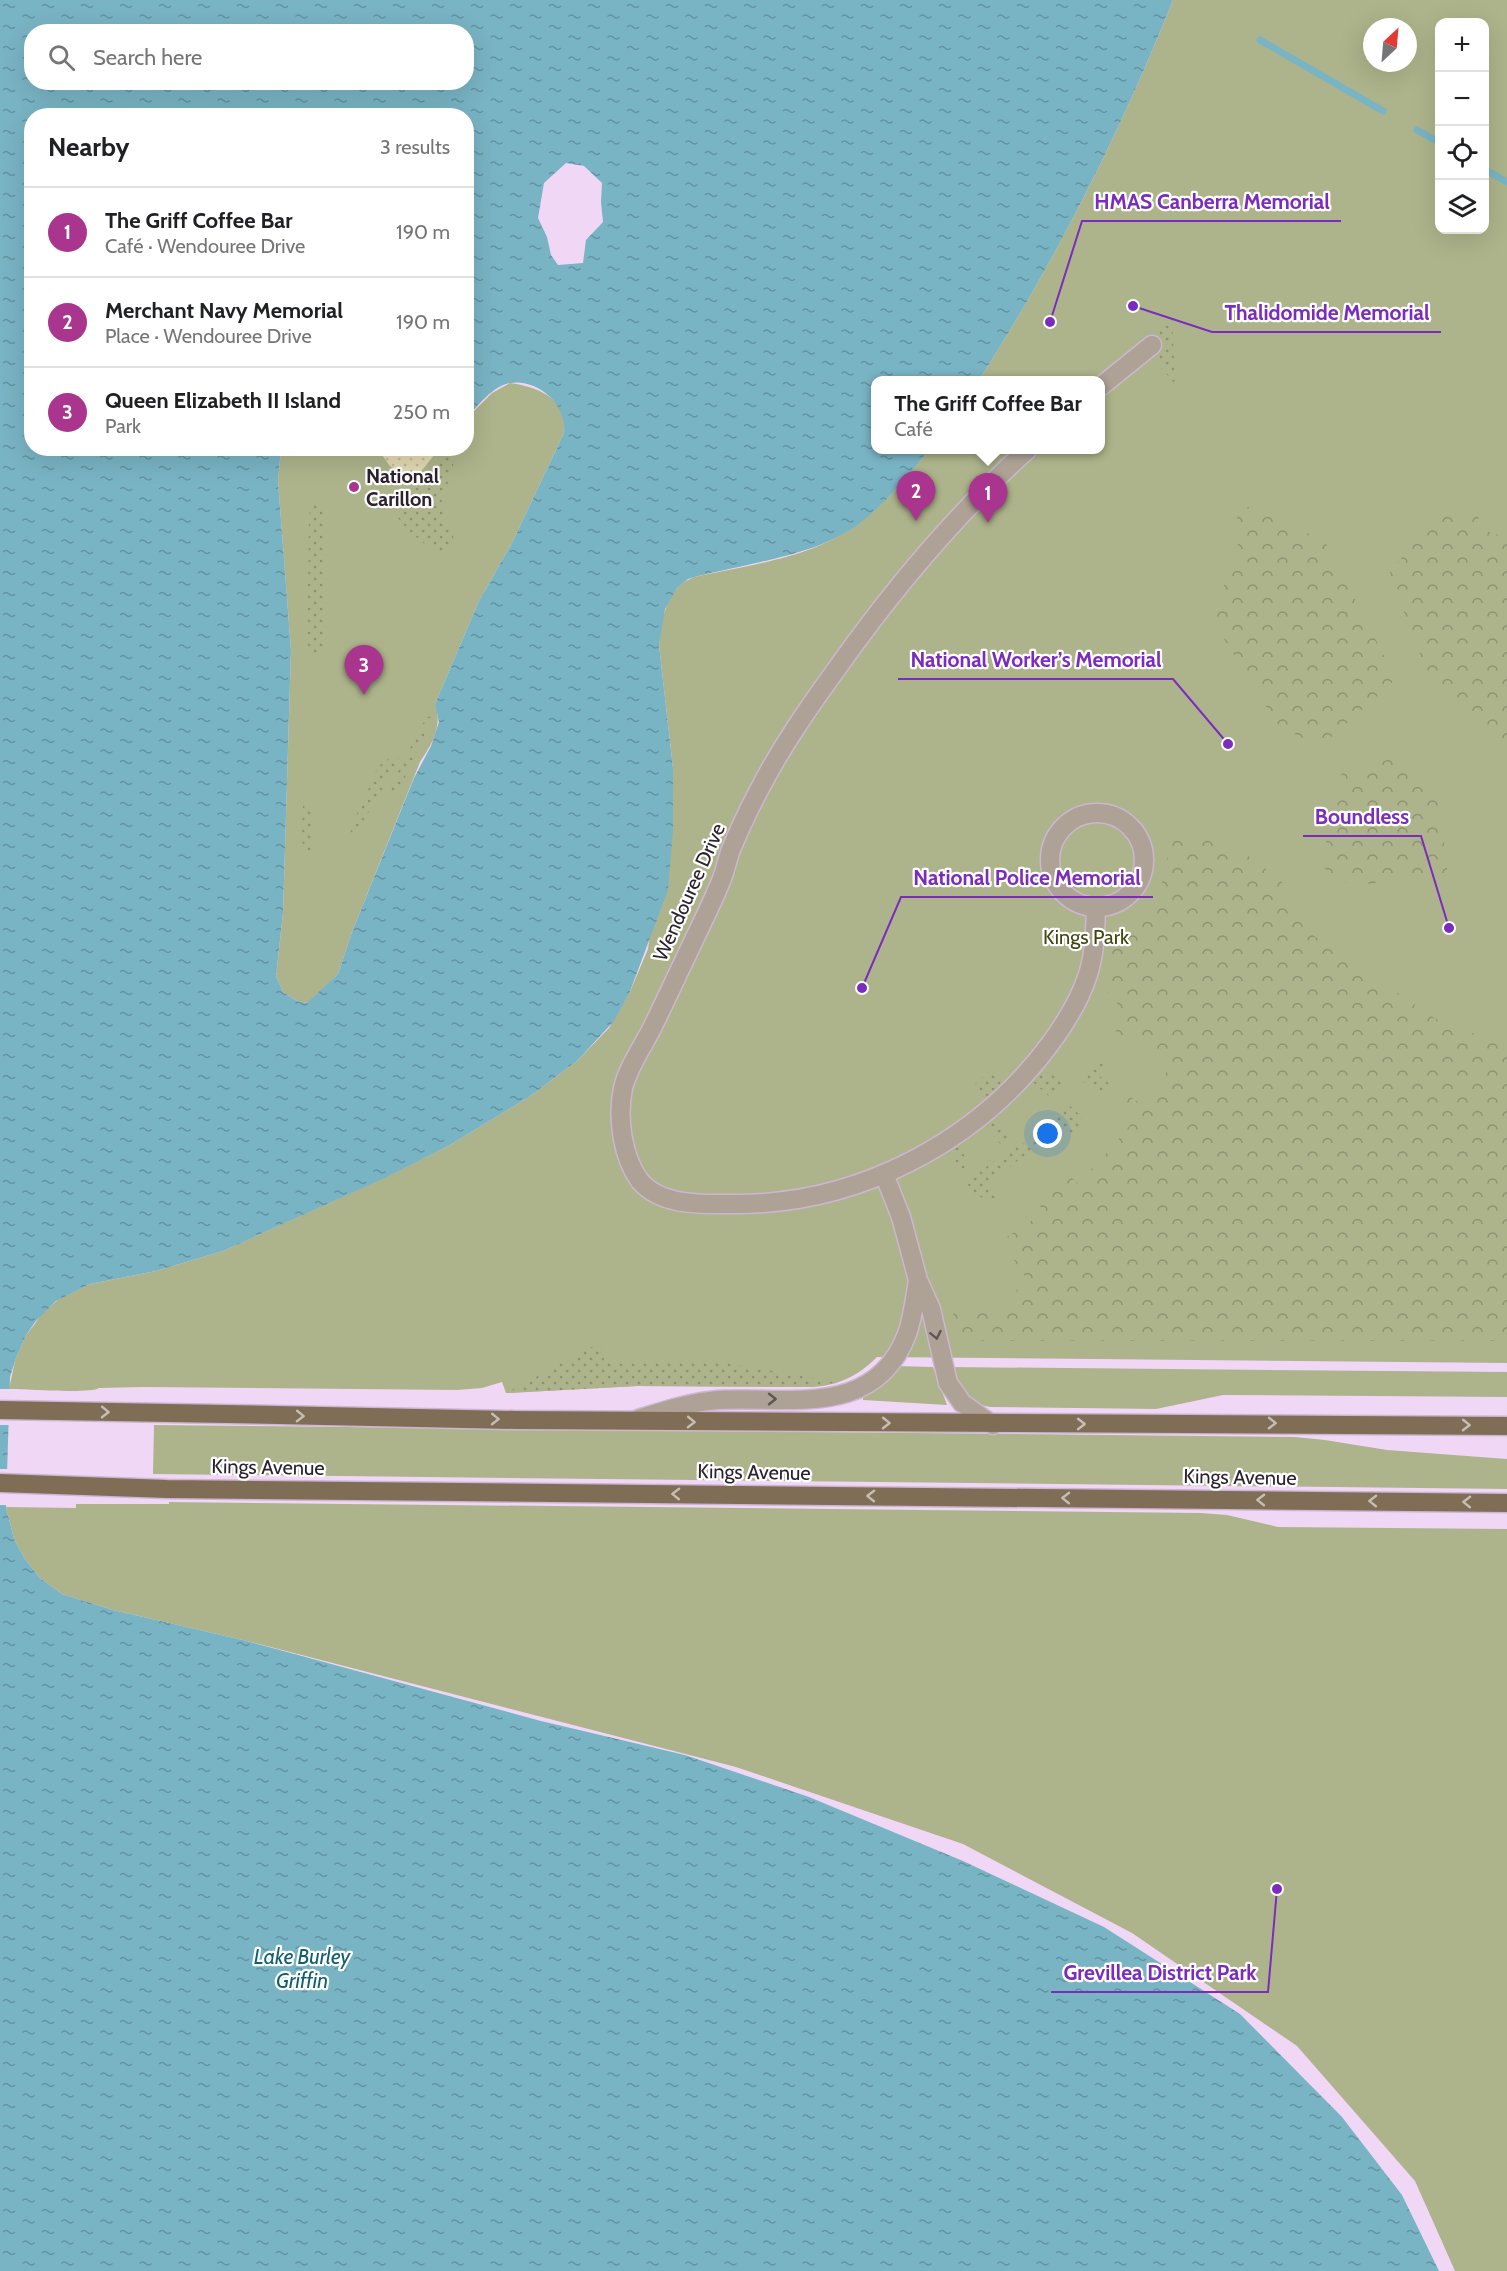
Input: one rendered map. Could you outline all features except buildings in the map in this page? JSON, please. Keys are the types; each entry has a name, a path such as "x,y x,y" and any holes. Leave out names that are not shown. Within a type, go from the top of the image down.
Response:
{"main road":[{"path":"0,1410 993,1425 1213,1423 1507,1426"},
{"name":"Kings Avenue","path":"0,1483 167,1489 1507,1503"}],"street":[{"path":"1105,384 1152,345"},
{"name":"Wendouree Drive","path":"1024,454 983,491 921,558 847,654 787,741 754,800 730,852 718,888 623,1088 622,1122 628,1156 641,1181 659,1196 672,1200 714,1204 777,1202 834,1192 884,1174 932,1150 971,1124 1000,1100 1041,1056 1065,1022 1084,986 1092,959 1096,907"},
{"path":"1102,814 1117,818 1129,826 1138,838 1144,860 1139,882 1130,894 1118,902 1096,907 1075,901 1063,892 1052,872 1050,857 1057,836 1067,825 1087,815 1102,814"},
{"path":"884,1174 907,1234 918,1280 931,1309 942,1362 950,1387 962,1403 993,1425"},
{"path":"632,1421 705,1401 825,1399 859,1389 885,1370 900,1349 909,1326 918,1280"}],"green space":[{"name":"Kings Park","path":"1173,0 1507,0 1507,1363 877,1357 847,1379 830,1385 811,1387 637,1386 506,1393 502,1382 482,1388 457,1390 144,1387 71,1391 9,1389 15,1361 25,1337 42,1314 59,1299 90,1284 156,1271 223,1251 384,1178 450,1145 529,1097 577,1061 609,1028 629,994 648,949 673,768 659,645 662,619 668,602 677,588 694,577 780,559 822,545 841,535 878,507 926,454 1105,454 1105,376 981,376 1034,289 1109,147"},
{"path":"1172,317 1175,384 1153,358 1161,351 1149,336"},
{"path":"510,383 541,392 556,403 561,411 564,433 512,543 479,601 435,704 438,720 435,734 420,762 352,932 338,974 308,1003 297,1001 283,992 276,976 283,913 291,650 278,481 280,456 474,456 474,411 492,393"},
{"path":"449,456 452,461 453,471 443,493 442,510 454,541 442,558 409,531 397,517 402,502"},
{"path":"315,504 325,504 326,646 324,652 319,656 307,656 309,521 310,509"},
{"path":"1237,504 1277,514 1327,545 1396,679 1319,748 1276,723 1208,613 1238,561"},
{"path":"1476,512 1484,530 1507,538 1507,753 1433,687 1389,574 1437,513"},
{"path":"427,716 432,718 397,795 388,791"},
{"path":"397,752 401,753 379,796 349,843 349,835 356,815 363,805 373,776 380,765"},
{"path":"1391,759 1439,789 1448,879 1416,878 1351,886 1324,868 1328,812 1342,773"},
{"path":"303,805 314,814 312,849 309,854 302,842"},
{"path":"1173,827 1247,855 1281,880 1308,932 1436,1019 1507,1046 1507,1341 956,1341 953,1310 1003,1305 1027,1279 1001,1241 1044,1212 1034,1197 1065,1171 1077,1183 1085,1176 1136,1118 1122,1107 1130,1097 1145,1106 1173,1062 1143,1040 1140,1042 1124,1033 1120,1040 1113,1036 1126,1013 1107,993 1114,935 1160,894"},
{"path":"1098,1060 1104,1065 1098,1075 1112,1085 1105,1092 1095,1091 1079,1079"},
{"path":"991,1069 1004,1081 984,1099 973,1086"},
{"path":"1045,1072 1051,1073 1066,1085 1053,1100 1032,1081"},
{"path":"1070,1106 1082,1117 1082,1125 1073,1135 1059,1123 1029,1152 989,1183 997,1198 983,1198 972,1190 966,1182 1018,1144 1021,1146 1061,1107"},
{"path":"995,1117 1014,1138 1003,1147 985,1126"},
{"path":"958,1146 973,1169 963,1175 953,1156"},
{"path":"601,1342 604,1360 611,1364 718,1362 838,1382 811,1387 637,1386 506,1393"},
{"path":"895,1366 933,1367 947,1405 863,1400"},
{"path":"947,1367 1507,1372 1507,1397 1223,1395 1156,1409 990,1407 971,1403"},
{"path":"154,1425 1295,1437 1387,1450 1507,1459 1507,1489 153,1474"},
{"path":"169,1502 1201,1513 1227,1515 1278,1527 1507,1529 1507,2271 1455,2271 1415,2181 1297,2046 1132,1933 963,1844 736,1767 247,1641 113,1610 62,1594 40,1578 25,1559 14,1539 6,1507 76,1508 76,1504 169,1504"}],"sand":[{"path":"383,456 433,456 411,484 389,465"}],"water":[{"name":"Lake Burley Griffin","path":"0,0 1173,0 1131,99 1085,195 1034,289 981,376 871,376 871,454 926,454 913,470 878,507 847,532 796,553 688,579 677,588 665,609 659,645 673,768 673,830 668,890 629,994 614,1021 577,1061 529,1097 450,1145 385,1178 223,1251 156,1271 90,1284 56,1301 35,1322 25,1337 10,1377 6,1507 14,1539 25,1559 40,1578 62,1594 113,1610 247,1641 541,1721 685,1755 809,1797 963,1861 1104,1927 1240,2014 1342,2117 1402,2195 1439,2271 0,2271","holes":["24,108 474,108 474,410 486,397 510,383 531,385 549,396 556,404 564,423 564,433 512,543 479,601 435,704 439,722 431,746 414,778 352,932 338,974 307,1003 297,1001 283,992 276,976 283,913 291,650 278,481 280,456 24,456","566,163 584,166 602,183 603,222 586,240 583,263 558,265 551,255 547,237 538,218 544,183"]}],"pier":[{"path":"0,1389 12,1389 11,1425 0,1425"},
{"path":"0,1469 10,1469 9,1505 0,1505"}],"waterway":[{"path":"1260,40 1383,111"},
{"path":"1417,130 1435,140"},
{"path":"1489,172 1507,182"}],"place":[{"name":"Thalidomide Memorial","path":"1133,306"},
{"name":"HMAS Canberra Memorial","path":"1050,322"},
{"name":"National Carillon","path":"354,487"},
{"name":"Merchant Navy Memorial","path":"916,521"},
{"name":"The Griff Coffee Bar","path":"988,523"},
{"name":"Queen Elizabeth II Island","path":"364,695"},
{"name":"National Worker’s Memorial","path":"1228,744"},
{"name":"Boundless","path":"1449,928"},
{"name":"National Police Memorial","path":"862,988"},
{"name":"Grevillea District Park","path":"1277,1889"}]}
